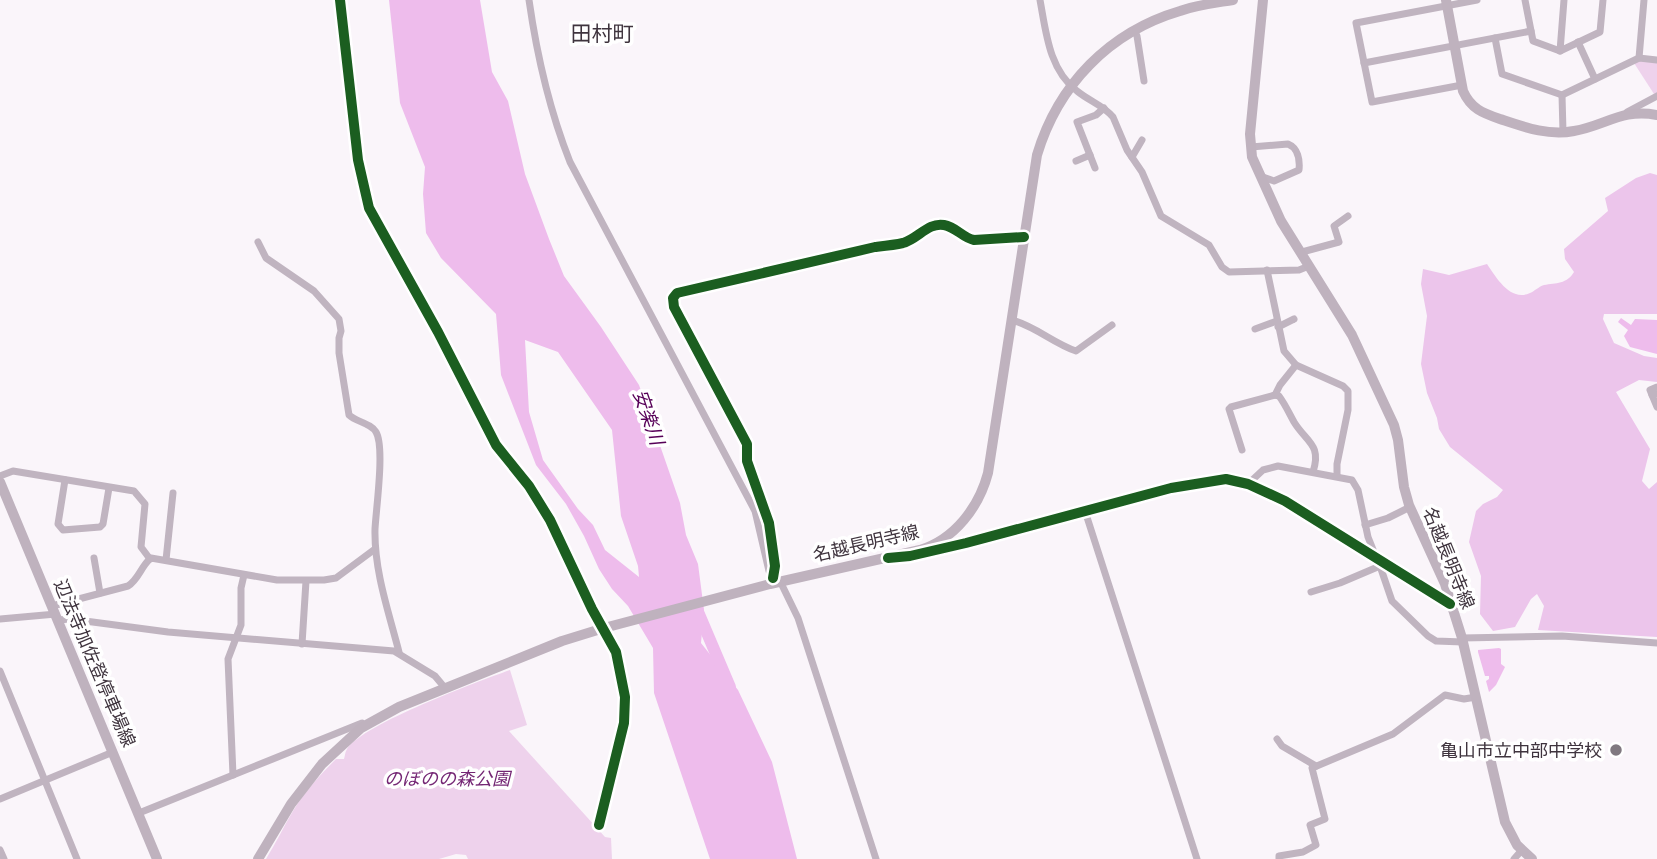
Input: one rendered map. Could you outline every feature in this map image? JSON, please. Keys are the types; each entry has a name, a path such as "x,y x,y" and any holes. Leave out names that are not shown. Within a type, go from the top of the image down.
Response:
{"main road":[{"name":"名越長明寺線","path":"258,859 291,804 322,764 346,741 379,717 562,641 774,581 928,548 957,528 976,502 988,473 1041,142 1055,111 1070,86 1097,57 1134,30 1182,10 1233,0"},
{"name":"名越長明寺線","path":"1263,0 1251,147 1259,175 1281,221 1352,335 1394,425 1410,508 1445,584 1462,640 1505,822 1518,855 1532,859"},
{"path":"1446,3 1462,85 1469,102 1479,111 1530,128 1563,132 1582,130 1623,114 1657,115"},
{"path":"888,558 910,556 966,543 1208,480 1226,479 1248,484 1285,501 1450,604"},
{"name":"辺法寺加佐登停車場線","path":"0,482 157,859"}],"street":[{"path":"340,0 358,160 369,208 438,332 496,445 529,486 550,520 592,610 616,652 625,697 624,723 599,825"},
{"path":"529,0 543,79 554,120 570,162 755,511 769,571 798,618 876,859"},
{"path":"1040,0 1055,63 1070,86 1113,117 1164,219 1209,245 1225,270 1298,270 1309,266"},
{"path":"1462,85 1372,102 1356,23 1446,3 1477,0"},
{"path":"1525,0 1533,41 1560,51 1600,32 1603,0"},
{"path":"1560,51 1564,0"},
{"path":"1639,58 1644,0"},
{"path":"1134,30 1144,81"},
{"path":"1364,63 1531,31"},
{"path":"1494,38 1502,74 1562,95 1639,58 1657,60"},
{"path":"1578,42 1595,79"},
{"path":"1562,95 1563,132"},
{"path":"1623,114 1657,96"},
{"path":"1657,96 1653,106 1657,115"},
{"path":"1095,168 1077,122 1096,115 1104,108"},
{"path":"1132,157 1142,140"},
{"path":"1251,147 1288,144 1298,156 1299,170 1290,176 1274,181 1259,175"},
{"path":"1076,161 1090,155"},
{"path":"1302,252 1342,240 1334,226 1348,216"},
{"path":"774,581 775,566 769,523 747,461 747,444 674,307 673,298 677,293 875,247 905,243 934,226 946,225 974,240 1024,237"},
{"path":"258,242 266,258 314,291 339,319 339,353 349,415 372,428 378,438 380,455 375,549 399,652"},
{"path":"1267,270 1284,351 1296,365 1343,386 1348,391 1348,410 1337,464 1338,476"},
{"path":"1255,328 1294,319"},
{"path":"1012,320 1076,351 1112,325"},
{"path":"1242,450 1229,409 1275,395 1296,365"},
{"path":"1657,387 1650,390 1655,394 1657,407"},
{"path":"1275,395 1279,396 1295,424 1314,447 1316,458 1313,472"},
{"path":"1248,484 1263,470 1274,466 1338,476 1354,482 1365,525 1392,601 1436,641 1562,636 1657,643"},
{"path":"0,476 13,471 134,491 144,502 141,547 150,559 277,580 306,581 336,578 375,549"},
{"path":"65,480 58,524 63,530 100,527 103,524 109,488"},
{"path":"166,560 173,493"},
{"path":"1365,525 1410,508"},
{"path":"1085,511 1197,859"},
{"path":"957,528 966,543"},
{"path":"94,558 100,593"},
{"path":"0,619 55,613 100,593 134,582 150,559"},
{"path":"1311,592 1340,583 1379,562"},
{"path":"233,775 228,659 241,625 241,588 244,575"},
{"path":"302,644 306,581"},
{"path":"55,613 70,619 138,629 399,652 435,676 445,688"},
{"path":"0,671 78,859"},
{"path":"1279,859 1279,856 1303,852 1317,845 1310,825 1325,819 1312,768 1393,734 1445,695 1464,699 1476,696"},
{"path":"139,813 379,717"},
{"path":"1277,739 1282,746 1316,766"},
{"path":"0,799 113,752"},
{"path":"0,850 4,859"}],"green space":[{"path":"1640,60 1657,62 1657,93 1654,94 1634,63"},
{"name":"のぼのの森公園","path":"510,670 527,725 509,731 605,837 611,838 612,859 468,859 466,855 456,854 439,859 266,859 302,797 336,759 344,759 347,749 357,739 423,704"}],"shaded area":[{"path":"1650,173 1657,175 1657,314 1604,314 1603,319 1614,343 1644,356 1657,358 1657,382 1639,380 1616,392 1650,449 1642,481 1649,489 1657,482 1657,637 1538,630 1544,606 1537,594 1531,599 1515,627 1493,631 1480,614 1481,576 1469,542 1476,511 1503,490 1450,447 1439,429 1421,364 1427,316 1421,284 1423,269 1449,275 1487,264 1504,287 1523,295 1544,285 1565,281 1574,272 1565,259 1564,249 1608,211 1605,198 1636,178"}],"water":[{"path":"389,0 480,0 492,72 508,101 525,174 564,276 639,385 680,503 686,535 698,564 704,610 701,643 738,690 772,762 797,859 710,859 654,693 653,648 628,606 612,589 599,569 566,504 536,465 501,375 496,314 441,258 426,233 423,194 425,167 400,103","holes":["525,340 558,352 612,430 621,516 638,566 639,577 605,550 593,525 578,509 543,460 529,412"]},
{"path":"1621,318 1631,325 1635,319 1657,320 1657,354 1630,347 1624,336 1628,330 1618,322"},
{"path":"1499,648 1501,664 1505,667 1496,685 1489,692 1486,681 1489,676 1485,676 1478,650"}],"waterway":[{"name":"安楽川","path":"696,607 730,687"}],"cycle path":[{"path":"340,0 358,160 369,208 438,332 496,445 529,486 550,520 592,609 616,652 625,697 624,723 599,825"},
{"path":"773,578 775,566 769,523 747,461 747,444 674,307 673,298 677,293 875,247 903,243 938,225 948,226 974,240 1024,237"},
{"path":"888,558 910,556 966,543 1171,488 1226,479 1248,484 1285,501 1450,604"}],"place":[{"name":"亀山市立中部中学校","path":"1616,750"}],"district":[{"name":"田村町","path":"602,33"}]}
